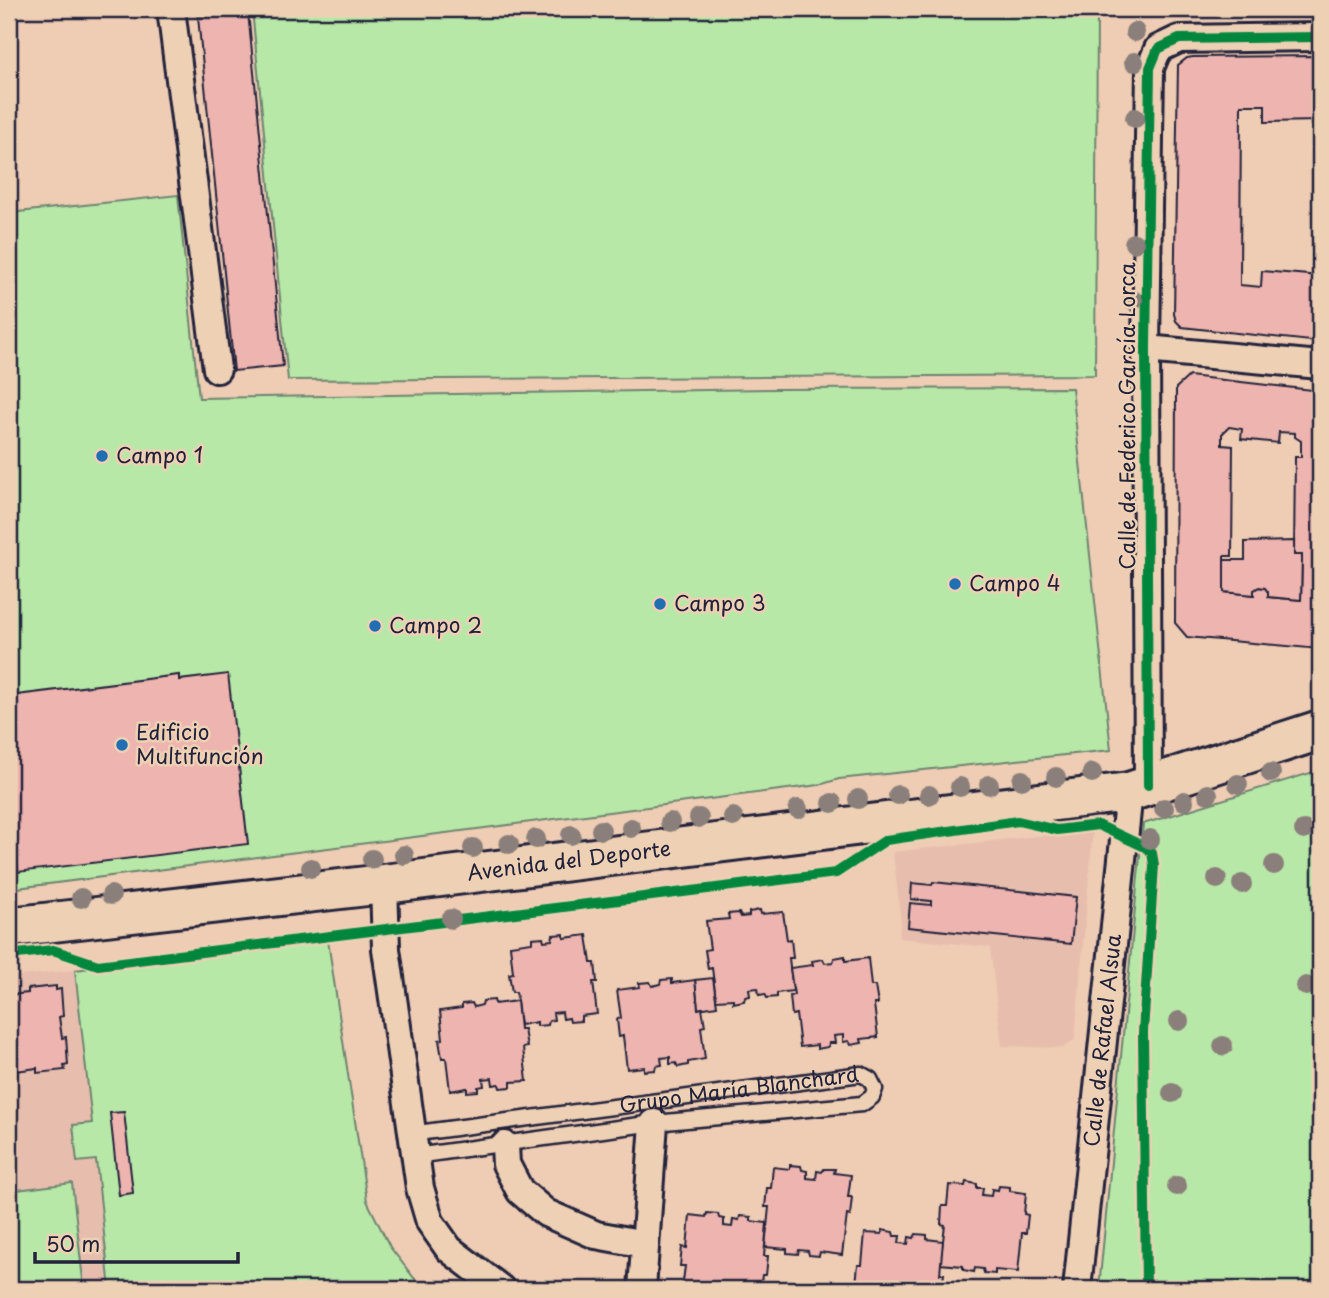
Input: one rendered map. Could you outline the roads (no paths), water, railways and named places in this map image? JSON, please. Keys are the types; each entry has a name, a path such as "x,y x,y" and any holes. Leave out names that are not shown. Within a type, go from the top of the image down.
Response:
{"main road":[{"name":"Avenida del Deporte","path":"9,927 384,884 1138,788 1320,730"}],"street":[{"path":"171,9 216,369"},
{"name":"Calle de Federico García Lorca","path":"1138,788 1150,68 1158,48 1179,39 1320,37"},
{"path":"1146,349 1320,365"},
{"name":"Calle de Rafael Alsua","path":"1077,1289 1138,788"},
{"path":"384,884 386,949 420,1188 430,1222 449,1249 501,1289"},
{"name":"Grupo María Blanchard","path":"642,1289 654,1123"},
{"path":"505,1145 506,1164 520,1191 546,1213 596,1235 645,1244"}],"lane":[{"name":"Grupo María Blanchard","path":"860,1074 870,1079 875,1088 872,1097 862,1104 654,1123 505,1145 412,1145 860,1074"}],"place":[{"name":"Campo 1","path":"102,456"},
{"name":"Campo 4","path":"955,584"},
{"name":"Campo 3","path":"660,604"},
{"name":"Campo 2","path":"375,626"},
{"name":"Edificio Multifunción","path":"122,745"}]}
